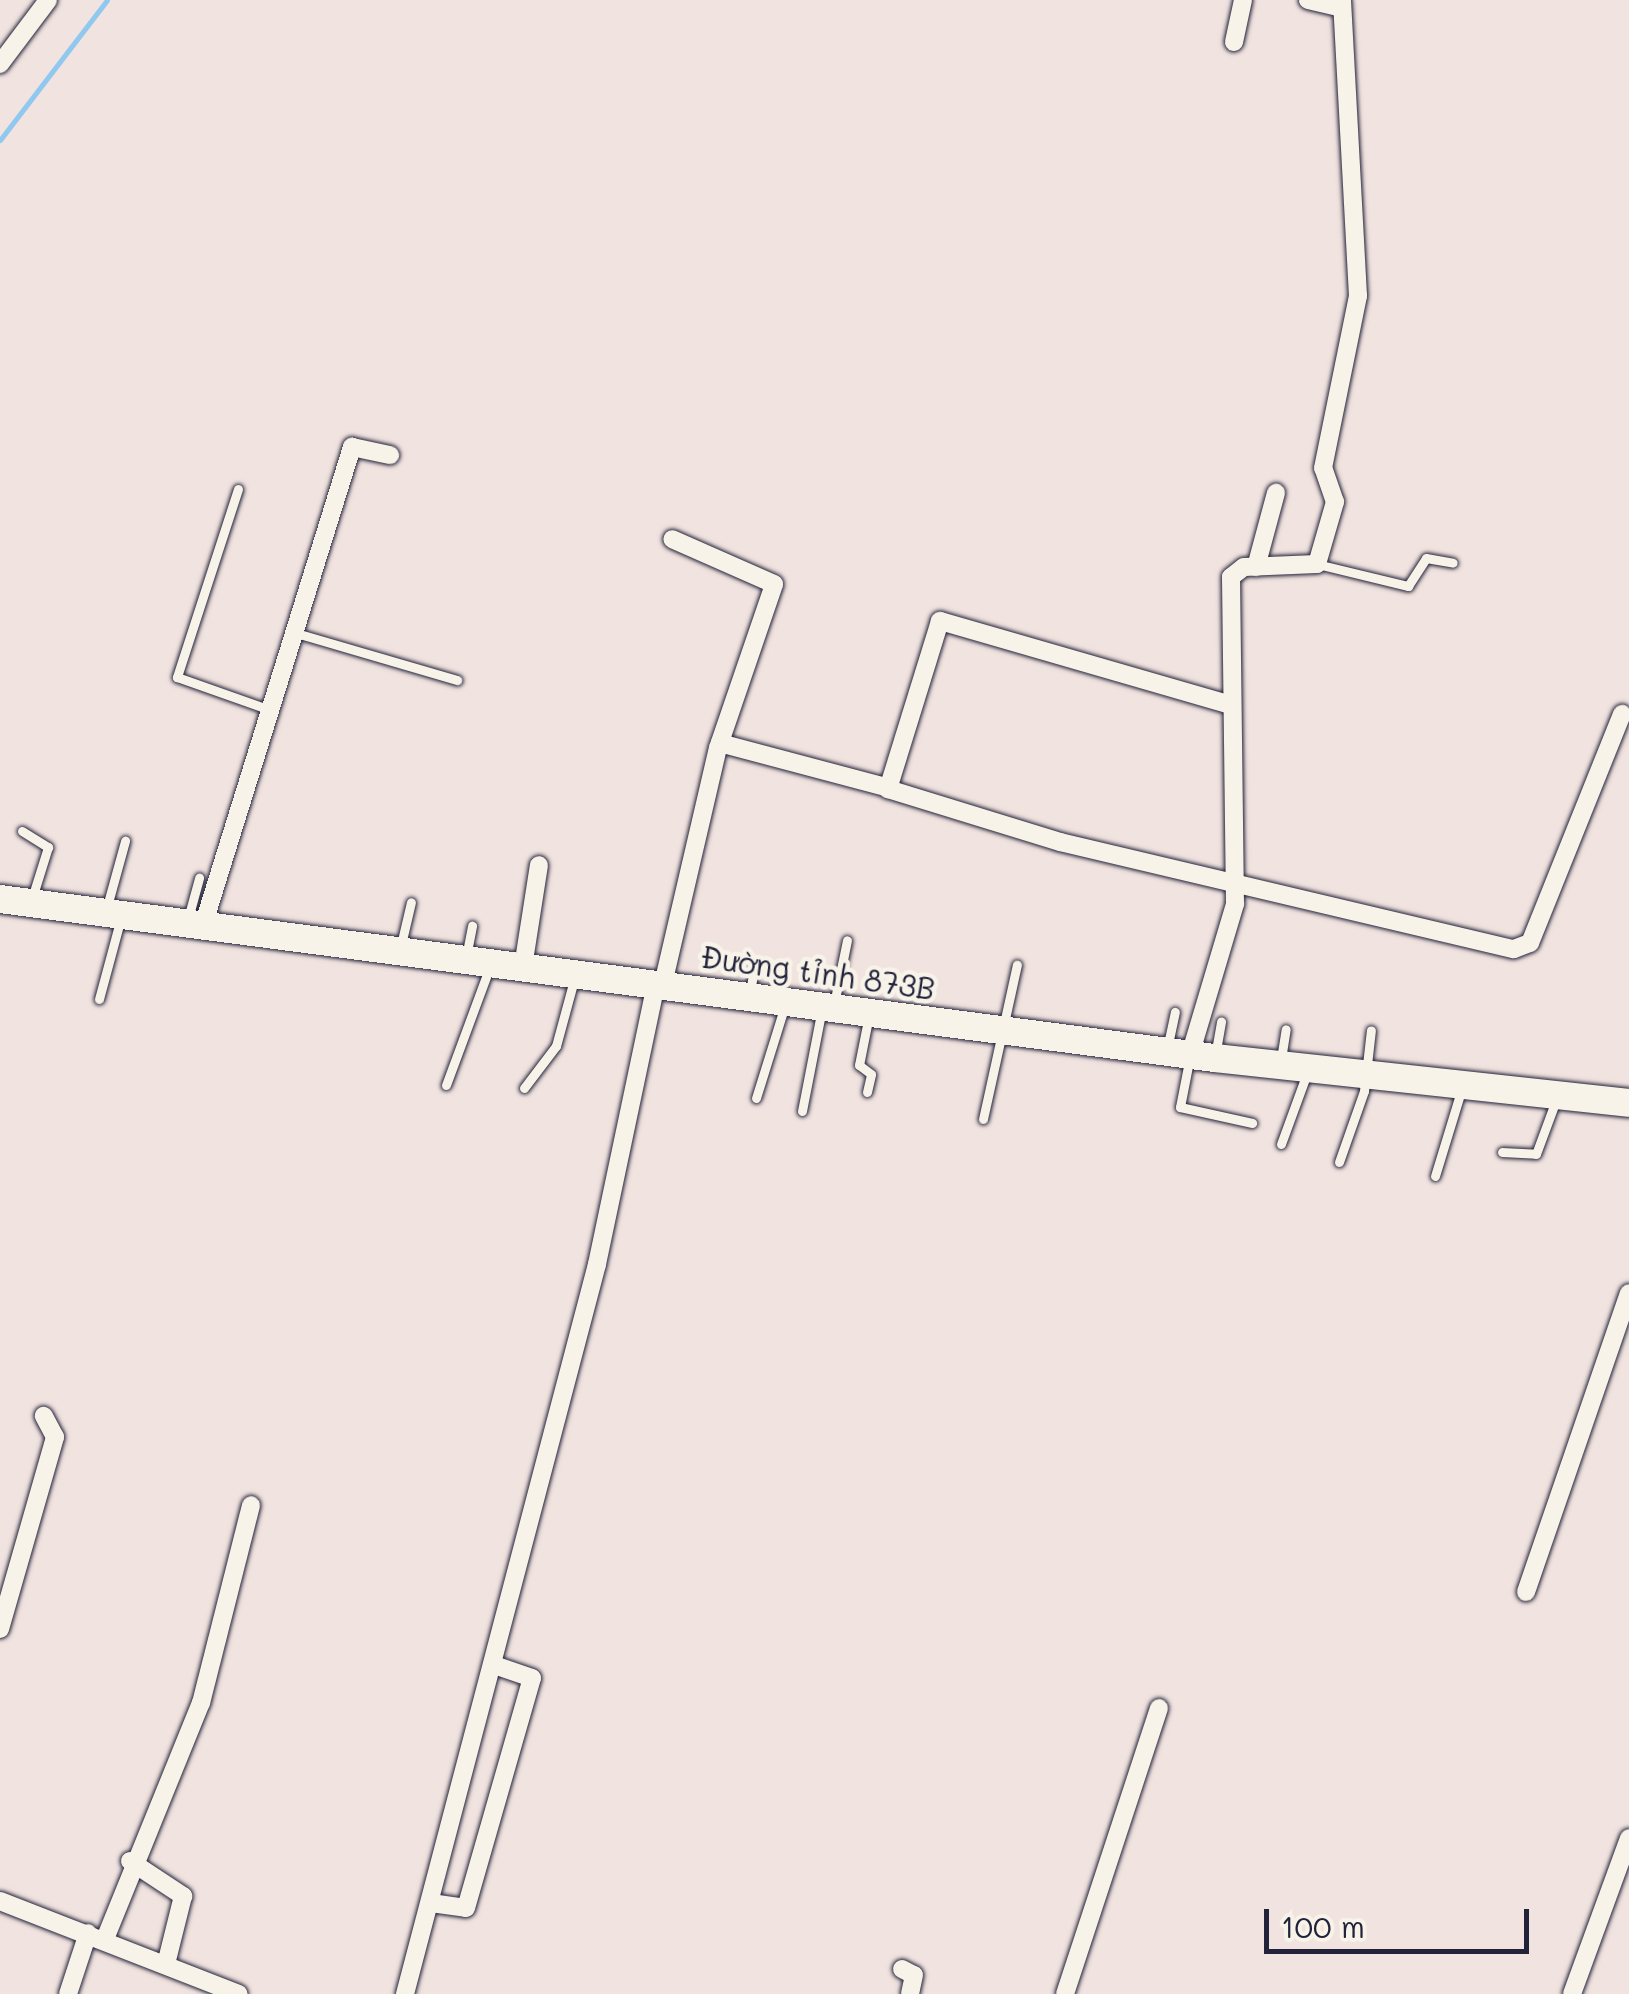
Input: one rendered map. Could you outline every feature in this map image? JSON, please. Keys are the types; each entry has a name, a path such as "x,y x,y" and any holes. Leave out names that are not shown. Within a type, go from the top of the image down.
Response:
{"main road":[{"name":"Đường tỉnh 873B","path":"0,899 112,918 576,974 658,992 786,1000 1367,1077 1556,1100 1629,1103"}],"street":[{"path":"0,64 48,0"},
{"path":"1234,42 1243,0"},
{"path":"1191,1055 1236,884 1230,577 1256,567 1317,564 1336,502 1323,468 1358,296 1342,4 1308,0"},
{"path":"194,925 272,711 352,447 390,455"},
{"path":"1256,567 1276,492"},
{"path":"405,1994 494,1665 720,743 774,584 672,539"},
{"path":"888,788 940,621 1231,704"},
{"path":"720,743 1236,884 1439,934 1527,946 1622,714"},
{"path":"523,967 539,866"},
{"path":"1526,1592 1629,1293"},
{"path":"0,1629 55,1436 44,1416"},
{"path":"68,1994 202,1703 251,1505"},
{"path":"431,1903 466,1908 532,1678 494,1665"},
{"path":"1065,1994 1159,1708"},
{"path":"1572,1994 1629,1838"},
{"path":"130,1861 183,1896 166,1964"},
{"path":"0,1901 237,1994"},
{"path":"902,1969 914,1975 910,1994"}],"lane":[{"path":"238,489 177,678 272,711"},
{"path":"1317,564 1408,586 1428,557 1453,563"},
{"path":"296,633 458,680"},
{"path":"22,831 48,847 30,906"},
{"path":"99,1000 125,841"},
{"path":"194,925 199,878"},
{"path":"400,952 411,902"},
{"path":"446,1085 478,962 472,926"},
{"path":"802,1112 847,940"},
{"path":"983,1118 1017,965"},
{"path":"750,996 754,967"},
{"path":"524,1088 556,1046 576,974"},
{"path":"756,1098 786,1000"},
{"path":"867,1092 871,1074 860,1065 870,1012"},
{"path":"1174,1012 1191,1055"},
{"path":"1221,1022 1191,1055 1180,1107 1252,1123"},
{"path":"1281,1144 1294,1068 1286,1029"},
{"path":"1339,1162 1367,1077 1371,1030"},
{"path":"1434,1176 1462,1088"},
{"path":"1502,1152 1536,1154 1556,1100"}],"waterway":[{"path":"0,140 107,0"}]}
